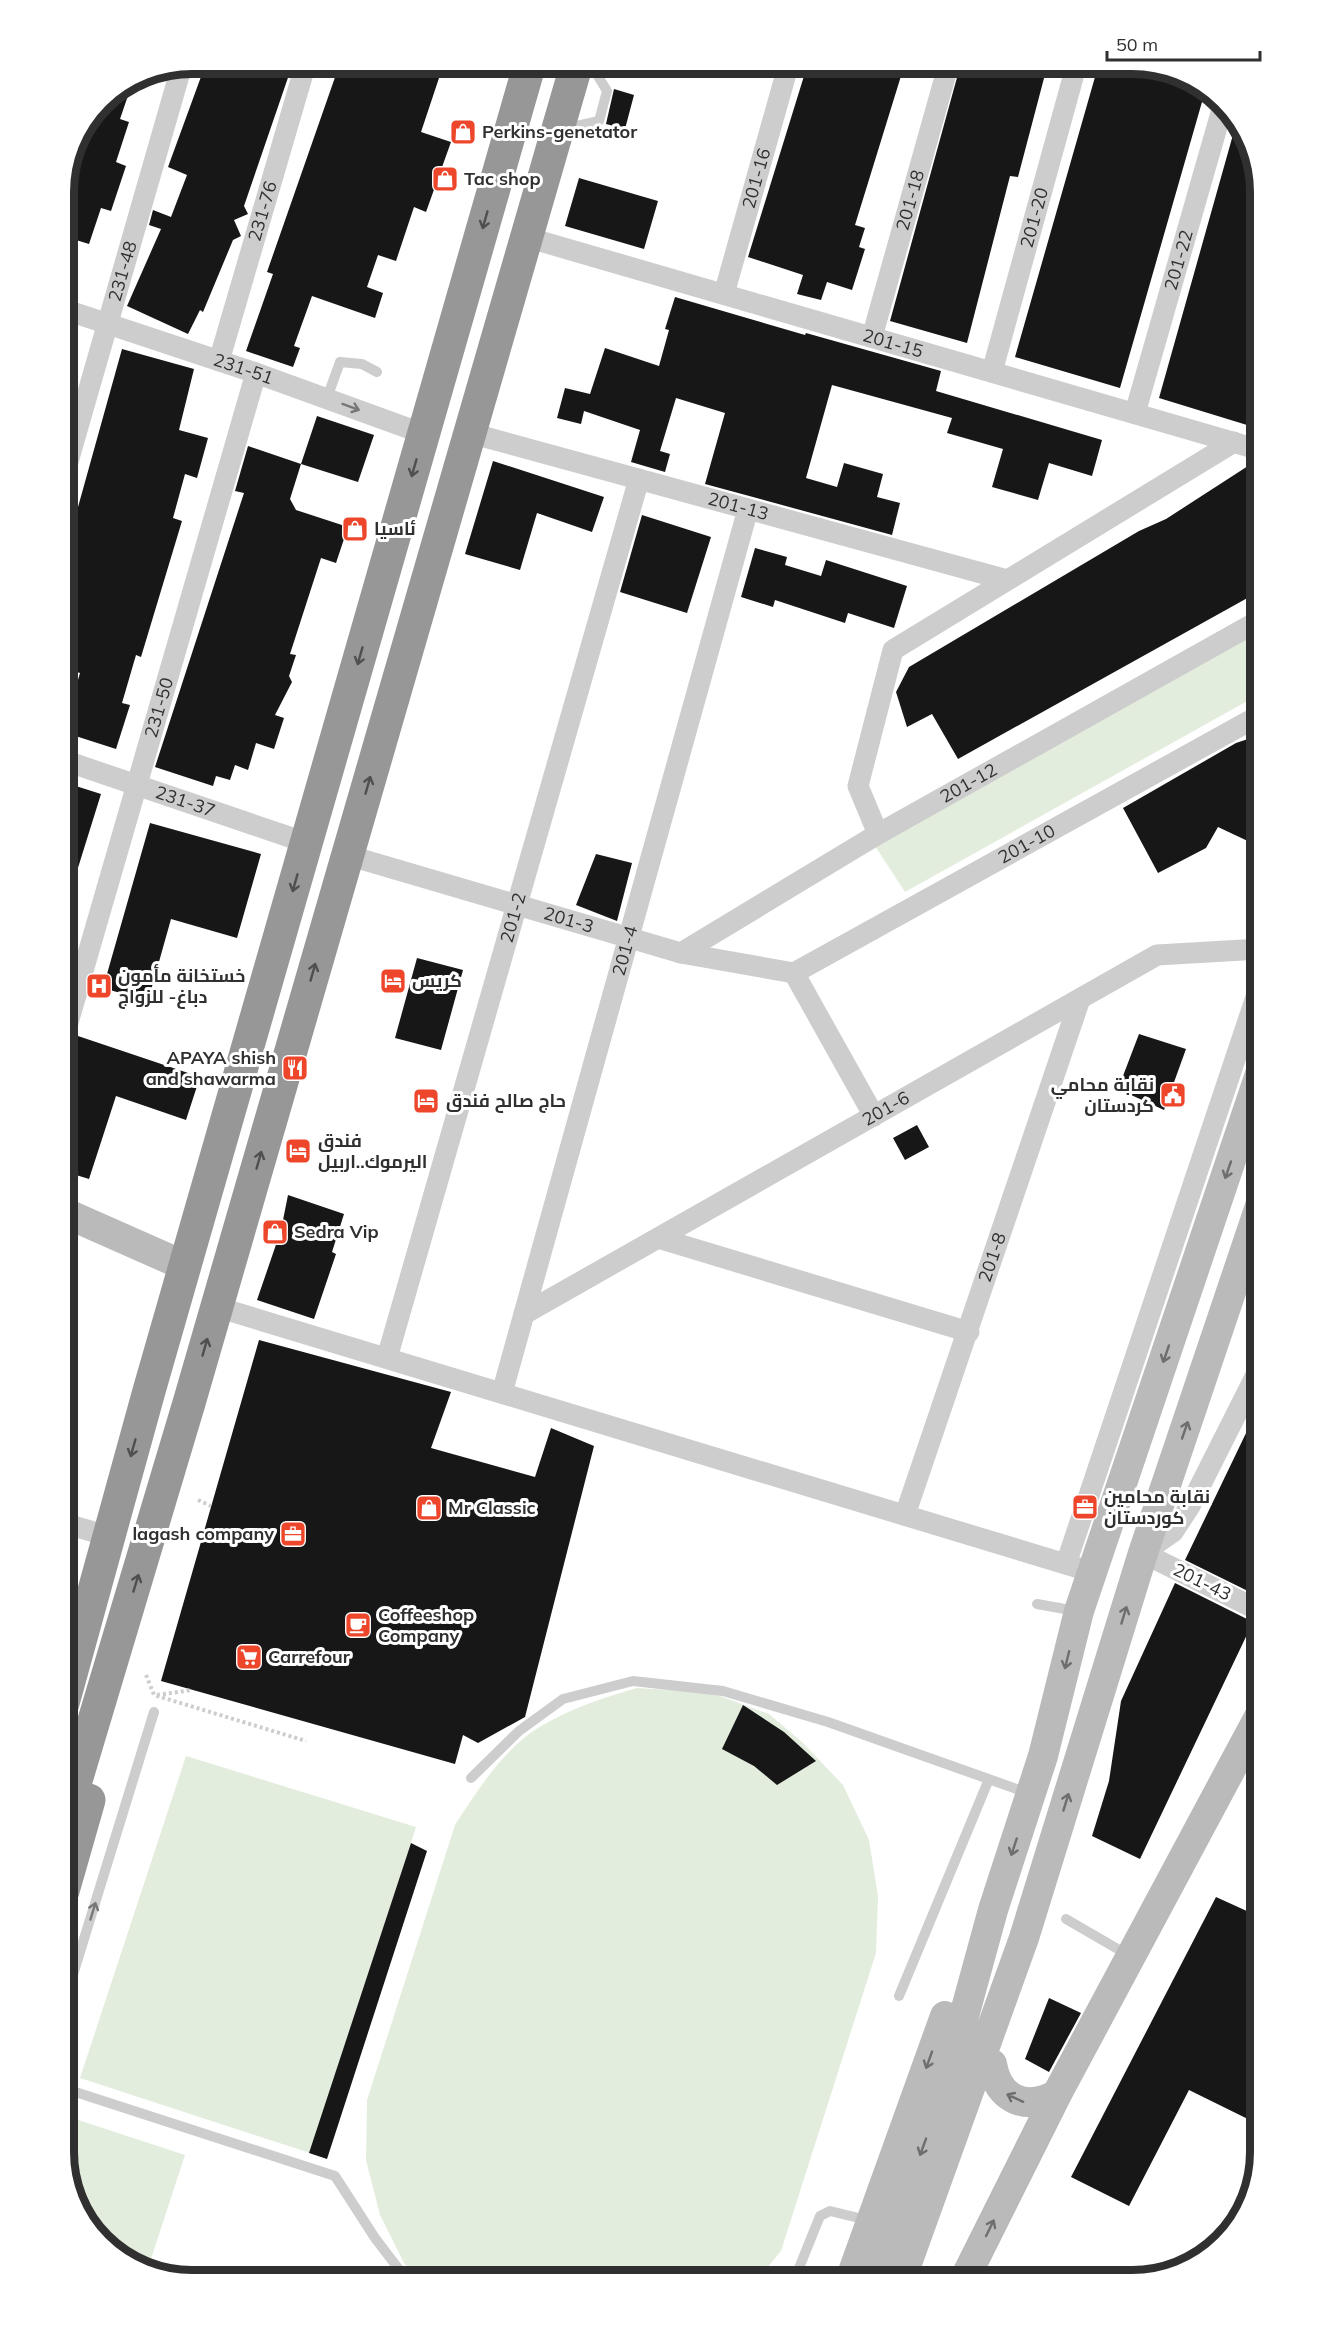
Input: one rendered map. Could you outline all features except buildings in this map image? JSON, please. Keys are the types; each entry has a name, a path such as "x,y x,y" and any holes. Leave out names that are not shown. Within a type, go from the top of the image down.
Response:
{"highway":[{"path":"74,1661 527,74"},
{"path":"74,1788 217,1307 574,74"},
{"path":"463,298 465,315 475,325 495,324 505,310"},
{"path":"441,375 450,360 462,355 469,356 480,363 484,382"},
{"path":"74,1648 84,1623"},
{"path":"74,1853 94,1784 119,1639"}],"main road":[{"path":"879,2270 940,2100 993,1910 1044,1756 1079,1611 1079,1568 1213,1213 1250,1104"},
{"path":"1213,1213 1250,1216"},
{"path":"74,1217 185,1266"},
{"path":"905,2270 1024,1938 1143,1553 1250,1237"},
{"path":"970,2270 1057,2094 1131,1956 1250,1755"},
{"path":"854,2270 951,2001 993,1910"},
{"path":"926,2270 992,2064 1024,1938"},
{"path":"992,2064 994,2076 1000,2088 1010,2097 1035,2103 1057,2094"}],"street":[{"name":"231-48","path":"74,440 179,74"},
{"name":"231-76","path":"219,361 303,74"},
{"name":"201-16","path":"724,294 786,74"},
{"name":"201-18","path":"872,337 946,74"},
{"name":"201-20","path":"992,372 1074,74"},
{"name":"201-22","path":"1135,413 1221,115"},
{"name":"201-15","path":"526,237 1250,447"},
{"name":"231-51","path":"74,312 256,373 424,434"},
{"name":"231-50","path":"74,1002 256,373"},
{"name":"201-13","path":"470,433 1007,580"},
{"path":"878,834 858,786 893,650 1234,442"},
{"name":"201-2","path":"387,1358 639,479"},
{"name":"201-4","path":"502,1393 748,509"},
{"name":"201-12","path":"681,953 878,834 1250,626"},
{"name":"201-10","path":"794,973 1250,721"},
{"name":"231-37","path":"74,764 307,843"},
{"name":"201-3","path":"347,855 681,953 794,973"},
{"name":"201-6","path":"524,1314 1157,955 1250,950"},
{"path":"794,973 874,1116"},
{"name":"201-8","path":"905,1515 969,1332 1080,999"},
{"path":"217,1307 1079,1568 1250,1017"},
{"path":"658,1238 969,1332"},
{"path":"1143,1553 1173,1532 1190,1506 1250,1387"},
{"path":"74,1525 108,1536"},
{"name":"201-43","path":"1143,1553 1250,1606"}],"lane":[{"path":"557,131 599,121 607,91 597,74"},
{"path":"327,398 340,362 362,364 377,372"},
{"path":"1037,1604 1079,1611"},
{"path":"471,1778 519,1731 562,1698 633,1681 723,1691 828,1722 1031,1794"},
{"path":"74,1971 154,1712"},
{"path":"899,1996 989,1779"},
{"path":"1066,1919 1131,1956"},
{"path":"74,2092 335,2176 375,2238 400,2269"},
{"path":"799,2268 820,2216 830,2211 871,2221"}],"path":[{"path":"198,1500 211,1506"},
{"path":"146,1675 154,1695"},
{"path":"154,1695 192,1690"},
{"path":"154,1695 306,1742"}],"green space":[{"path":"1250,633 1250,700 905,892 875,846"},
{"path":"637,1688 709,1692 769,1714 803,1743 843,1785 869,1840 878,1896 876,1953 781,2251 766,2270 409,2269 380,2215 366,2160 367,2100 455,1825 493,1770 516,1745 554,1719 601,1699"},
{"path":"186,1756 416,1827 310,2153 80,2078"},
{"path":"74,2119 185,2155 150,2262 132,2254 108,2235 89,2211 86,2204 88,2196 81,2194 76,2175"}],"place":[{"name":"Perkins-genetator","path":"463,132"},
{"name":"Tac shop","path":"445,179"},
{"name":"ئاسیا","path":"355,529"},
{"name":"كريس","path":"393,981"},
{"name":"خستخانة مأمون دباغ- للزواج","path":"99,986"},
{"name":"APAYA shish and shawarma","path":"295,1068"},
{"name":"نقابة محامي كردستان","path":"1173,1095"},
{"name":"حاج صالح فندق","path":"426,1101"},
{"name":"فندق اليرموك..اربيل","path":"298,1151"},
{"name":"Sedra Vip","path":"275,1232"},
{"name":"نقابة محامين كوردستان","path":"1085,1507"},
{"name":"Mr Classic","path":"429,1508"},
{"name":"lagash company","path":"293,1534"},
{"name":"Coffeeshop Company","path":"358,1625"},
{"name":"Carrefour","path":"249,1657"}]}
